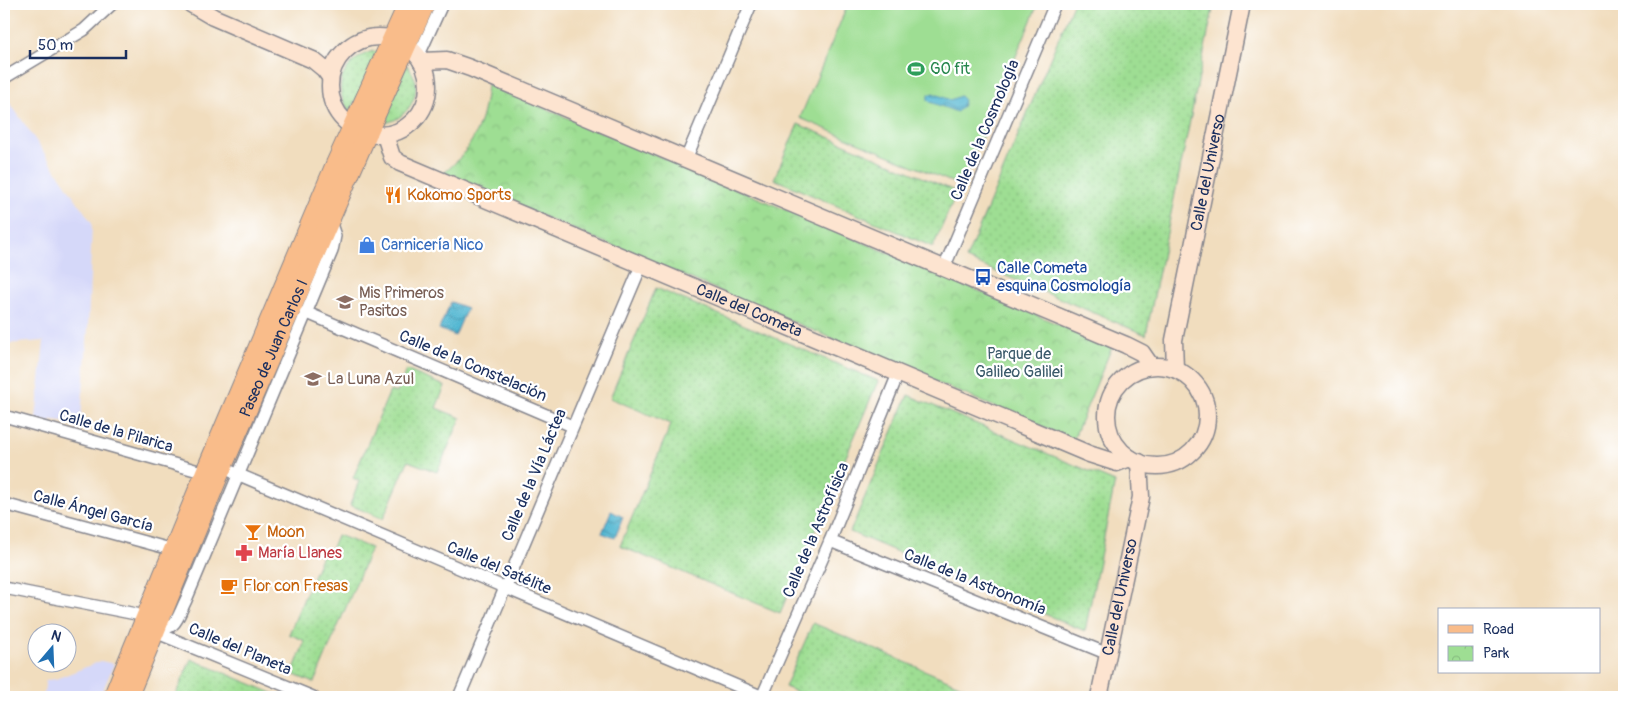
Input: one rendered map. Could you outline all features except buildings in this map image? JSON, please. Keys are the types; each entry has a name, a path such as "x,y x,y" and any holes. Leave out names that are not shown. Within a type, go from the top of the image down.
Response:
{"main road":[{"name":"Paseo de Juan Carlos I","path":"408,4 410,51"},
{"name":"Paseo de Juan Carlos I","path":"128,697 174,550 221,473 368,132 410,51 425,4"},
{"name":"Paseo de Juan Carlos I","path":"113,697 150,624 221,473 368,132"}],"street":[{"path":"4,78 84,30 112,4"},
{"path":"191,4 222,21 313,60 330,77"},
{"name":"Paseo de Juan Carlos I","path":"410,51 442,4"},
{"path":"686,159 751,4"},
{"name":"Calle de la Cosmología","path":"944,268 1055,4"},
{"name":"Calle del Universo","path":"1162,367 1174,340 1242,4"},
{"path":"410,51 426,74 428,94 421,112 405,128 368,132 339,115 331,96 330,77 337,58 347,48 368,38 377,37 410,51 462,65 1131,347 1162,367 1188,376 1198,386 1205,399 1207,425 1203,437 1191,453 1174,463 1161,466 1134,460 1120,450 1110,433 1107,414 1109,401 1114,389 1123,379 1133,372 1162,367"},
{"path":"313,60 327,61 337,58"},
{"name":"Calle del Cometa","path":"368,132 400,164 448,182 641,266 1103,460 1117,463 1134,460"},
{"path":"221,473 305,312 332,250 335,236 330,220"},
{"name":"Calle de la Vía Láctea","path":"459,697 641,266"},
{"name":"Calle de la Constelación","path":"305,312 572,426"},
{"name":"Calle de la Astrofísica","path":"763,697 830,541 898,374"},
{"name":"Calle de la Pilarica","path":"4,416 221,473"},
{"name":"Calle del Universo","path":"1134,460 1141,497"},
{"name":"Calle del Universo","path":"1099,697 1141,497 1161,466"},
{"name":"Calle del Satélite","path":"221,473 763,697"},
{"name":"Calle Ángel García","path":"4,504 174,550"},
{"name":"Calle de la Astronomía","path":"830,541 1108,654"},
{"name":"Calle del Planeta","path":"4,588 150,624 313,697"}],"shaded area":[{"path":"4,94 92,223 88,328 80,430 74,428 75,422 52,420 51,423 36,419 44,341 4,344"},
{"path":"101,661 114,664 100,697 43,697 46,680 56,679 68,674 78,674 78,670"}],"green space":[{"name":"GO fit","path":"848,4 1038,4 961,186 800,118"},
{"path":"1073,4 1214,4 1146,335 966,259"},
{"path":"373,51 379,52 350,112 344,103 341,93 343,76 354,61"},
{"path":"407,65 416,83 410,107 399,117 386,123 379,123"},
{"name":"Parque de Galileo Galilei","path":"487,84 1112,347 1073,440 443,174 462,155 475,134 483,111"},
{"path":"798,124 957,192 933,247 774,179"},
{"path":"656,288 878,381 780,613 620,546 671,424 610,398"},
{"path":"406,370 445,386 436,408 461,418 437,472 408,461 383,519 350,505 359,481 353,478 390,391 397,393"},
{"path":"908,395 1115,482 1085,631 850,532"},
{"path":"337,535 371,548 314,683 292,674 305,641 289,634 322,555 328,557"},
{"path":"813,623 983,695 983,697 809,697 785,687"},
{"path":"191,659 282,697 175,697"}],"water":[{"path":"933,93 950,100 960,96 964,100 962,107 957,112 930,102 928,95"},
{"path":"451,302 467,308 455,336 439,329"},
{"path":"611,511 623,517 615,538 602,533"}],"place":[{"name":"GO fit","path":"916,69"},
{"name":"Kokomo Sports","path":"393,195"},
{"name":"Carnicería Nico","path":"367,245"},
{"name":"Calle Cometa esquina Cosmología","path":"983,277"},
{"name":"Mis Primeros Pasitos","path":"345,302"},
{"name":"La Luna Azul","path":"313,379"},
{"name":"Moon","path":"253,532"},
{"name":"María Llanes","path":"244,553"},
{"name":"Flor con Fresas","path":"229,586"}]}
